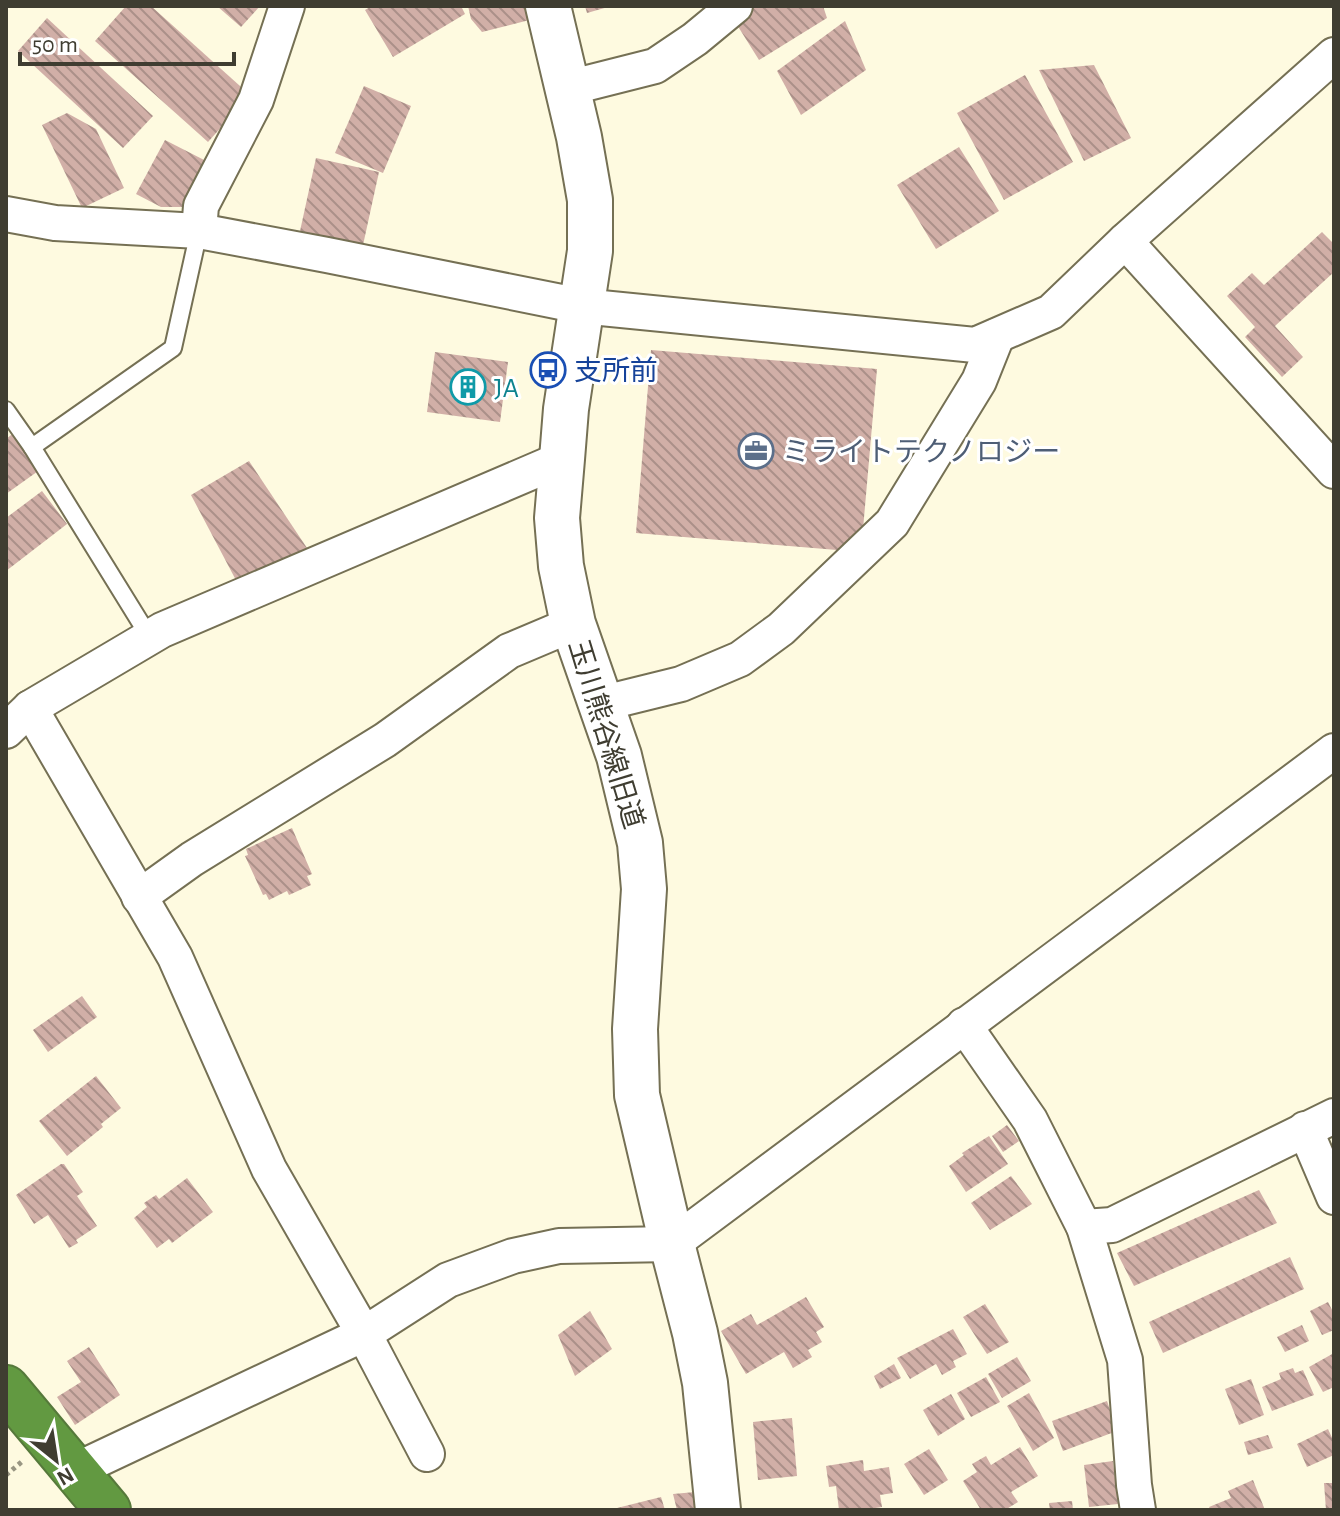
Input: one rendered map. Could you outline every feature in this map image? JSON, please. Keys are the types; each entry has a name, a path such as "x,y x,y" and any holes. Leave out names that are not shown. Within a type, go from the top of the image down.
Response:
{"highway":[{"path":"6,1388 108,1510"}],"street":[{"path":"199,231 201,206 256,100 287,6"},
{"name":"玉川熊谷線旧道","path":"548,6 579,137 590,200 590,251 566,409 557,518 561,566 573,624 619,756 640,843 644,889 635,1029 637,1095 705,1383 718,1510"},
{"path":"568,88 655,66 735,6"},
{"path":"6,214 55,223 199,231 581,306 975,345 1051,312 1125,241 1334,55"},
{"path":"1125,241 1334,471"},
{"path":"600,704 681,684 740,659 781,629 892,523 979,381 997,336"},
{"path":"427,1454 364,1334 269,1169 175,957 139,897 18,719 162,630 562,459"},
{"path":"139,897 192,859 385,740 509,651 573,624"},
{"path":"76,1470 364,1334 448,1280 513,1256 559,1246 672,1244 1334,751"},
{"path":"964,1025 1030,1120 1084,1227 1125,1360 1138,1510"},
{"path":"1084,1227 1112,1225 1320,1122 1334,1197"}],"lane":[{"path":"32,447 173,348 199,231"},
{"path":"6,410 150,638"}],"building":[{"path":"126,6 151,6 250,95 208,142 95,41"},
{"path":"217,6 260,6 241,27"},
{"path":"372,6 461,6 465,14 393,57 365,10"},
{"path":"468,6 543,6 545,16 482,32 471,19"},
{"path":"585,6 608,6 608,7 587,13"},
{"path":"737,6 823,6 827,18 759,60 729,12"},
{"path":"47,18 153,116 123,148 18,51"},
{"path":"845,21 866,70 801,115 777,71"},
{"path":"1094,65 1131,138 1084,161 1039,70"},
{"path":"1025,75 1073,162 1004,200 957,113"},
{"path":"364,86 411,106 383,173 335,153"},
{"path":"67,113 96,129 124,188 82,208 42,125"},
{"path":"165,140 208,162 184,207 161,207 136,194"},
{"path":"959,147 999,211 936,249 897,185"},
{"path":"316,158 379,172 363,245 300,231"},
{"path":"1322,232 1334,244 1334,272 1275,326 1303,357 1282,377 1245,337 1255,327 1227,296 1252,273 1264,285"},
{"name":"ミライトテクノロジー","path":"651,350 877,369 861,552 636,533"},
{"name":"JA","path":"435,352 508,362 500,422 427,412"},
{"path":"15,432 41,469 6,494 6,439"},
{"path":"249,461 311,554 238,584 191,495"},
{"path":"42,491 67,524 6,571 6,518"},
{"path":"292,828 312,874 307,876 311,885 289,895 287,891 269,900 266,894 263,895 245,856 248,855 246,849"},
{"path":"82,996 97,1017 48,1052 33,1030"},
{"path":"96,1076 121,1108 67,1156 39,1121"},
{"path":"1007,1125 1019,1141 1003,1152 992,1136"},
{"path":"989,1136 1008,1164 966,1192 949,1166 964,1155 962,1153"},
{"path":"61,1164 83,1192 77,1196 97,1226 69,1248 48,1215 34,1224 16,1195"},
{"path":"1011,1176 1032,1204 990,1230 971,1203"},
{"path":"187,1178 213,1212 172,1243 169,1239 157,1248 134,1218 147,1207 144,1203 156,1195 159,1199"},
{"path":"1259,1190 1277,1223 1134,1286 1117,1253"},
{"path":"1290,1257 1304,1289 1163,1353 1149,1322"},
{"path":"806,1297 824,1327 816,1332 822,1342 808,1350 812,1357 793,1368 784,1352 746,1374 721,1331 751,1314 757,1325"},
{"path":"1328,1302 1334,1314 1334,1330 1322,1335 1310,1311"},
{"path":"985,1304 1009,1342 987,1354 963,1317"},
{"path":"590,1311 612,1349 575,1376 558,1335"},
{"path":"1302,1325 1309,1341 1285,1352 1277,1337"},
{"path":"953,1329 967,1354 953,1361 956,1367 942,1375 936,1364 910,1379 897,1358"},
{"path":"89,1347 120,1395 75,1425 57,1397 81,1382 67,1361"},
{"path":"1334,1353 1334,1387 1323,1392 1309,1367"},
{"path":"1017,1357 1031,1381 1002,1398 988,1374"},
{"path":"894,1364 901,1378 880,1389 874,1376"},
{"path":"1293,1368 1295,1373 1303,1370 1314,1395 1272,1411 1262,1387 1281,1379 1279,1373"},
{"path":"986,1377 1000,1402 971,1417 957,1393"},
{"path":"1251,1379 1264,1415 1239,1425 1225,1389"},
{"path":"1029,1393 1054,1438 1033,1451 1007,1406"},
{"path":"951,1394 965,1419 938,1436 923,1410"},
{"path":"1107,1401 1117,1431 1063,1451 1052,1421"},
{"path":"792,1418 797,1476 758,1480 753,1422"},
{"path":"1328,1429 1334,1442 1334,1455 1307,1467 1297,1444"},
{"path":"1268,1435 1273,1448 1248,1455 1244,1442"},
{"path":"1020,1447 1038,1476 1011,1492 1018,1502 1005,1510 981,1510 963,1481 977,1472 972,1464 986,1456 991,1465"},
{"path":"929,1449 948,1480 924,1495 904,1464"},
{"path":"863,1460 864,1471 889,1467 893,1493 880,1495 882,1507 839,1510 836,1486 829,1487 826,1466"},
{"path":"1113,1461 1118,1504 1089,1507 1084,1465"},
{"path":"1253,1480 1265,1510 1211,1510 1209,1507 1231,1498 1228,1491"},
{"path":"1324,1483 1334,1483 1334,1510 1326,1510"},
{"path":"695,1492 698,1510 677,1510 673,1494"},
{"path":"661,1497 665,1510 613,1510 613,1509"},
{"path":"1072,1501 1073,1510 1050,1510 1049,1503"}],"place":[{"name":"支所前","path":"548,370"},
{"name":"JA","path":"468,387"},
{"name":"ミライトテクノロジー","path":"756,451"}]}
